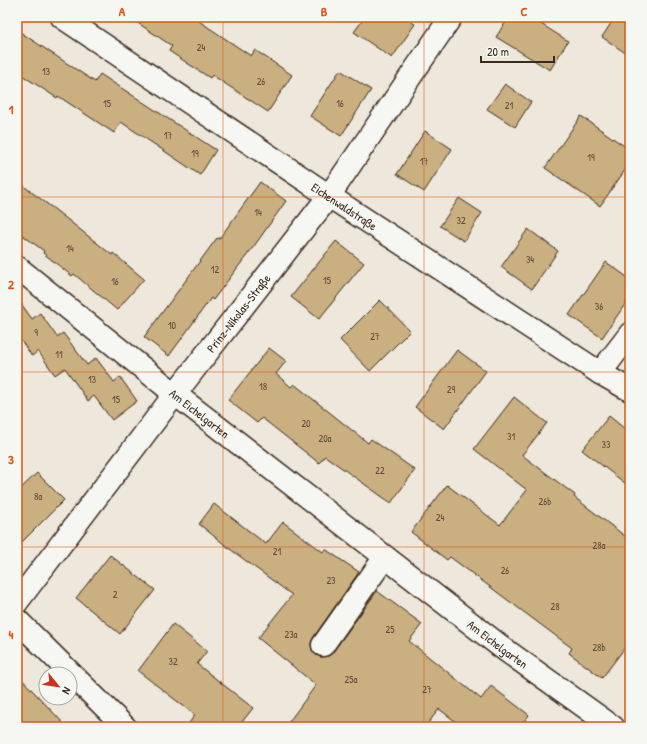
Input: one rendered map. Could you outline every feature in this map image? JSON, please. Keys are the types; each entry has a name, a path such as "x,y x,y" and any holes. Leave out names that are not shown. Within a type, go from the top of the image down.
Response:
{"street":[{"name":"Eichenwaldstraße","path":"62,17 329,196 600,373 630,390"},
{"name":"Prinz-Nikolas-Straße","path":"17,602 175,394 329,196 451,17"},
{"name":"Am Eichelgarten","path":"17,267 175,394 504,649 613,727"},
{"path":"600,373 630,334"},
{"path":"323,645 385,557"},
{"path":"17,620 125,727"}],"building":[{"path":"129,17 193,17 251,56 255,50 292,75 268,112 212,75 210,78 169,51 172,46"},
{"path":"365,17 403,17 415,24 392,58 354,32"},
{"path":"509,17 530,17 568,41 550,70 496,37"},
{"path":"615,17 630,17 630,56 602,37"},
{"path":"17,30 95,82 100,74 216,150 200,175 121,122 114,133 58,96 57,98 17,72"},
{"path":"340,70 371,90 341,136 310,116"},
{"path":"505,84 531,102 515,127 487,109"},
{"path":"581,116 630,150 630,163 600,206 545,168"},
{"path":"425,131 452,149 424,192 397,174"},
{"path":"17,181 112,255 113,253 144,279 117,310 74,274 72,276 43,253 44,251 17,231"},
{"path":"260,182 286,201 257,242 213,300 211,298 169,356 144,337 217,238 219,239"},
{"path":"459,198 482,213 464,241 440,226"},
{"path":"528,229 558,251 532,289 501,267"},
{"path":"336,241 364,263 319,319 291,297"},
{"path":"606,262 630,279 630,297 602,338 569,315"},
{"path":"17,298 32,319 40,313 57,337 63,333 87,365 96,358 114,382 120,377 137,401 112,420 94,396 88,401 65,368 55,375 38,351 32,356 17,335"},
{"path":"380,300 410,331 370,371 340,340"},
{"path":"269,348 286,361 276,374 291,387 294,384 368,443 371,439 415,470 391,503 325,456 319,463 262,418 257,423 228,400"},
{"path":"457,350 486,371 444,429 415,407"},
{"path":"514,397 547,423 522,455 575,495 574,497 630,540 630,641 602,678 569,653 572,648 450,557 447,560 411,532 447,485 500,525 527,490 474,449"},
{"path":"609,416 630,433 630,487 582,450"},
{"path":"37,473 64,500 17,547 17,492"},
{"path":"214,504 266,544 283,522 323,552 325,549 359,572 313,638 311,643 312,650 316,655 321,657 328,656 333,652 377,591 422,624 409,641 481,699 491,686 529,715 520,727 463,727 439,709 425,727 285,727 316,685 258,638 292,595 199,524"},
{"path":"110,555 155,590 120,634 76,598"},
{"path":"173,624 207,651 197,664 253,708 238,727 186,727 195,715 138,671"},
{"path":"17,674 38,696 38,706 47,706 67,727 17,727"}]}
